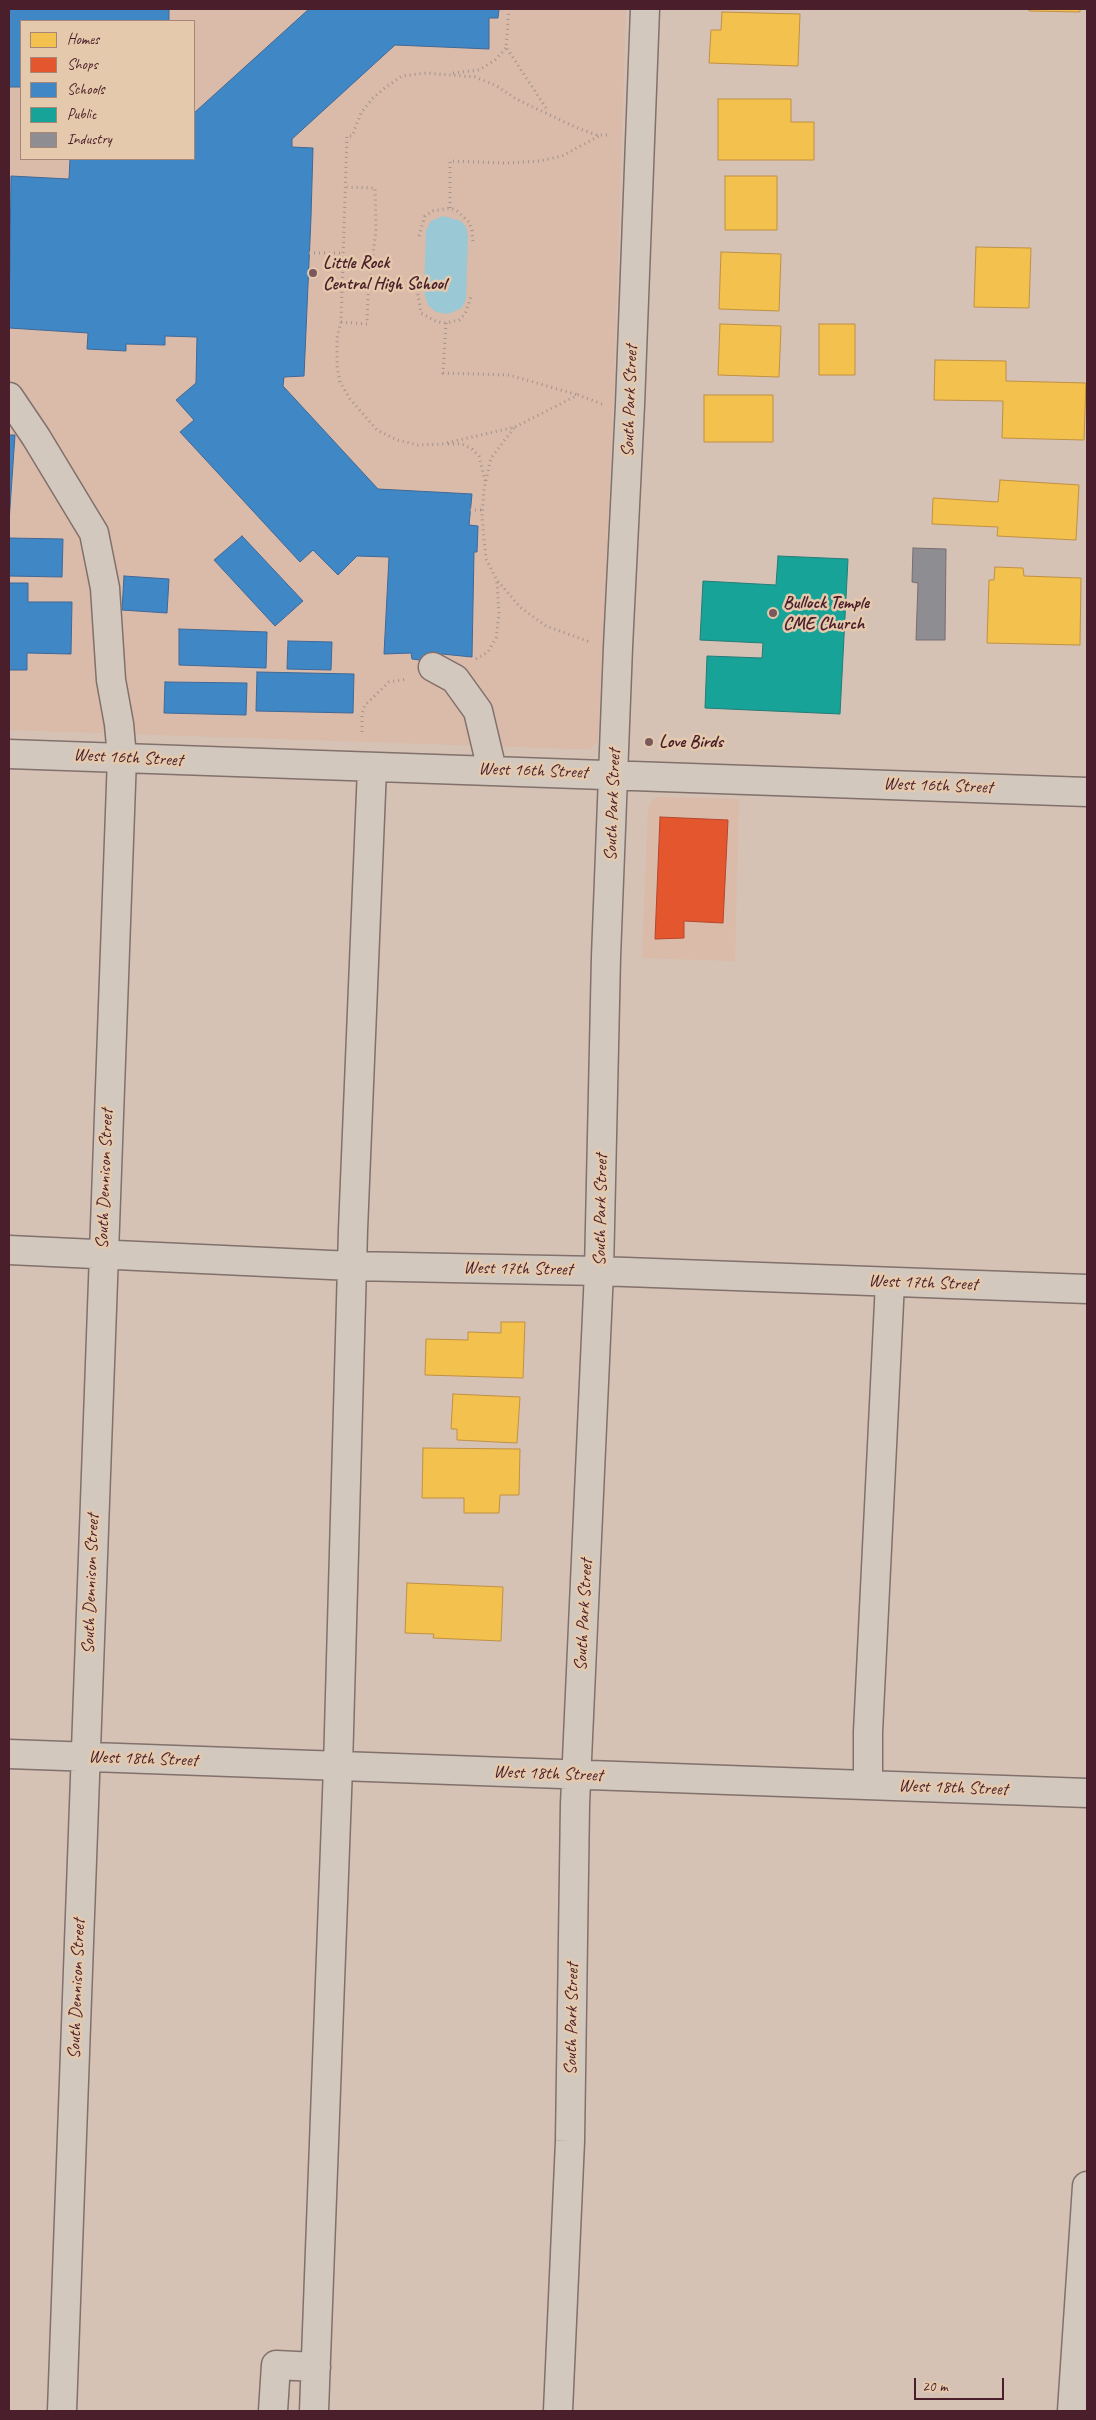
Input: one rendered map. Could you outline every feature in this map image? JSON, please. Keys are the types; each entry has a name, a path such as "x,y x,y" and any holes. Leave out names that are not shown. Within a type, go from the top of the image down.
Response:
{"street":[{"name":"South Park Street","path":"558,2411 570,2141 577,1775 599,1271 606,957 630,405 644,9"},
{"name":"South Dennison Street","path":"9,397 36,437 94,533 105,588 111,680 119,724 122,757 62,2411"},
{"path":"439,670 455,680 478,711 492,770"},
{"name":"West 16th Street","path":"9,754 1087,792"},
{"path":"314,2411 338,1767 352,1266 372,768"},
{"name":"West 17th Street","path":"9,1250 352,1266 599,1271 1087,1289"},
{"path":"868,1785 868,1732 890,1282"},
{"name":"West 18th Street","path":"9,1754 1087,1793"},
{"path":"1072,2411 1087,2186"},
{"path":"273,2411 276,2365 316,2367"}],"path":[{"path":"509,9 506,48 550,114"},
{"path":"445,74 479,70 495,60 506,48"},
{"path":"486,484 479,456 472,449 462,444 418,445 397,440 377,430 363,415 340,382 337,366 337,338 341,322 347,187 347,136 352,136 361,113 372,99 402,76 426,72 475,77 497,86 516,99 575,127 599,135 609,135"},
{"path":"450,208 450,161 503,163 540,161 562,156 580,148 599,135"},
{"path":"341,322 367,324 376,230 375,188 347,187"},
{"path":"419,236 425,216 433,211 450,208 458,211 469,222 473,242"},
{"path":"308,253 343,254"},
{"path":"372,261 385,260"},
{"path":"417,288 421,313 437,322 446,323 459,320 464,314 472,294"},
{"path":"446,323 443,373 509,375 602,404 630,405"},
{"path":"442,444 515,427 578,395"},
{"path":"515,427 491,458 483,510 486,559 497,580 520,607 546,626 588,641 618,647"},
{"path":"470,510 483,510"},
{"path":"362,732 362,714 365,705 389,682 414,679 427,666 439,670 447,664 472,661 488,652 496,638 499,614 497,580"}],"shaded area":[{"name":"Little Rock Central High School","path":"9,9 626,9 614,387 598,742 589,749 9,730"},
{"path":"656,797 739,799 735,961 642,958 648,806"}],"water":[{"path":"443,216 461,221 466,227 468,236 466,299 462,308 448,314 436,312 428,305 424,291 426,230 431,221"}],"building: Homes":[{"path":"1029,9 1080,9 1080,12 1029,11"},
{"path":"722,12 800,14 798,66 709,63 711,30 721,30"},
{"path":"718,99 791,99 791,122 814,122 814,160 718,160"},
{"path":"725,176 777,176 777,230 725,230"},
{"path":"976,247 1031,248 1029,308 974,307"},
{"path":"721,252 781,254 779,311 719,309"},
{"path":"720,324 781,326 779,377 718,375"},
{"path":"819,324 855,324 855,375 819,375"},
{"path":"935,360 1006,361 1006,381 1086,383 1084,440 1002,438 1003,401 934,400"},
{"path":"704,395 773,395 773,442 704,442"},
{"path":"1000,480 1079,485 1076,540 997,536 998,527 932,524 933,498 998,502"},
{"path":"995,567 1023,568 1024,576 1081,578 1080,645 987,643 989,580 994,580"},
{"path":"501,1322 525,1322 523,1378 425,1375 426,1339 468,1340 468,1332 501,1333"},
{"path":"453,1394 520,1397 517,1443 457,1440 457,1429 451,1429"},
{"path":"423,1448 520,1449 519,1495 500,1495 499,1513 464,1513 464,1498 422,1498"},
{"path":"407,1583 503,1587 501,1641 433,1638 434,1634 405,1633"}],"building: Shops":[{"path":"660,817 728,820 723,923 684,921 684,938 655,939"}],"building: Schools":[{"path":"9,9 169,9 169,20 20,20 20,87 9,87"},
{"name":"Little Rock Central High School","path":"309,9 499,9 498,18 489,18 489,49 395,45 292,139 292,147 313,148 311,217 304,376 284,377 283,386 378,489 472,494 469,525 478,526 477,552 474,552 472,657 442,654 441,657 427,661 412,659 411,653 384,654 389,557 357,556 338,575 313,550 300,562 180,432 194,420 176,400 196,383 197,337 165,336 165,345 126,344 126,351 87,349 88,333 9,328 11,176 69,179 70,160 195,160 195,112"},
{"path":"9,435 15,435 9,522"},
{"path":"242,536 303,601 275,626 214,560"},
{"path":"9,538 63,539 62,577 9,576"},
{"path":"124,576 169,579 167,613 122,610"},
{"path":"9,583 28,583 28,602 72,602 71,654 27,653 27,670 9,670"},
{"path":"179,629 267,632 266,668 179,665"},
{"path":"288,641 332,642 331,670 287,669"},
{"path":"257,672 354,674 353,713 256,711"},
{"path":"165,682 247,683 246,715 164,713"}],"building: Public":[{"name":"Bullock Temple CME Church","path":"778,556 848,559 840,714 705,708 707,656 762,658 763,643 700,640 703,581 776,585"}],"building: Industry":[{"path":"913,548 946,549 945,640 916,640 918,583 912,582"}],"place":[{"name":"Little Rock Central High School","path":"313,273"},
{"name":"Bullock Temple CME Church","path":"773,613"},
{"name":"Love Birds","path":"649,742"}]}
